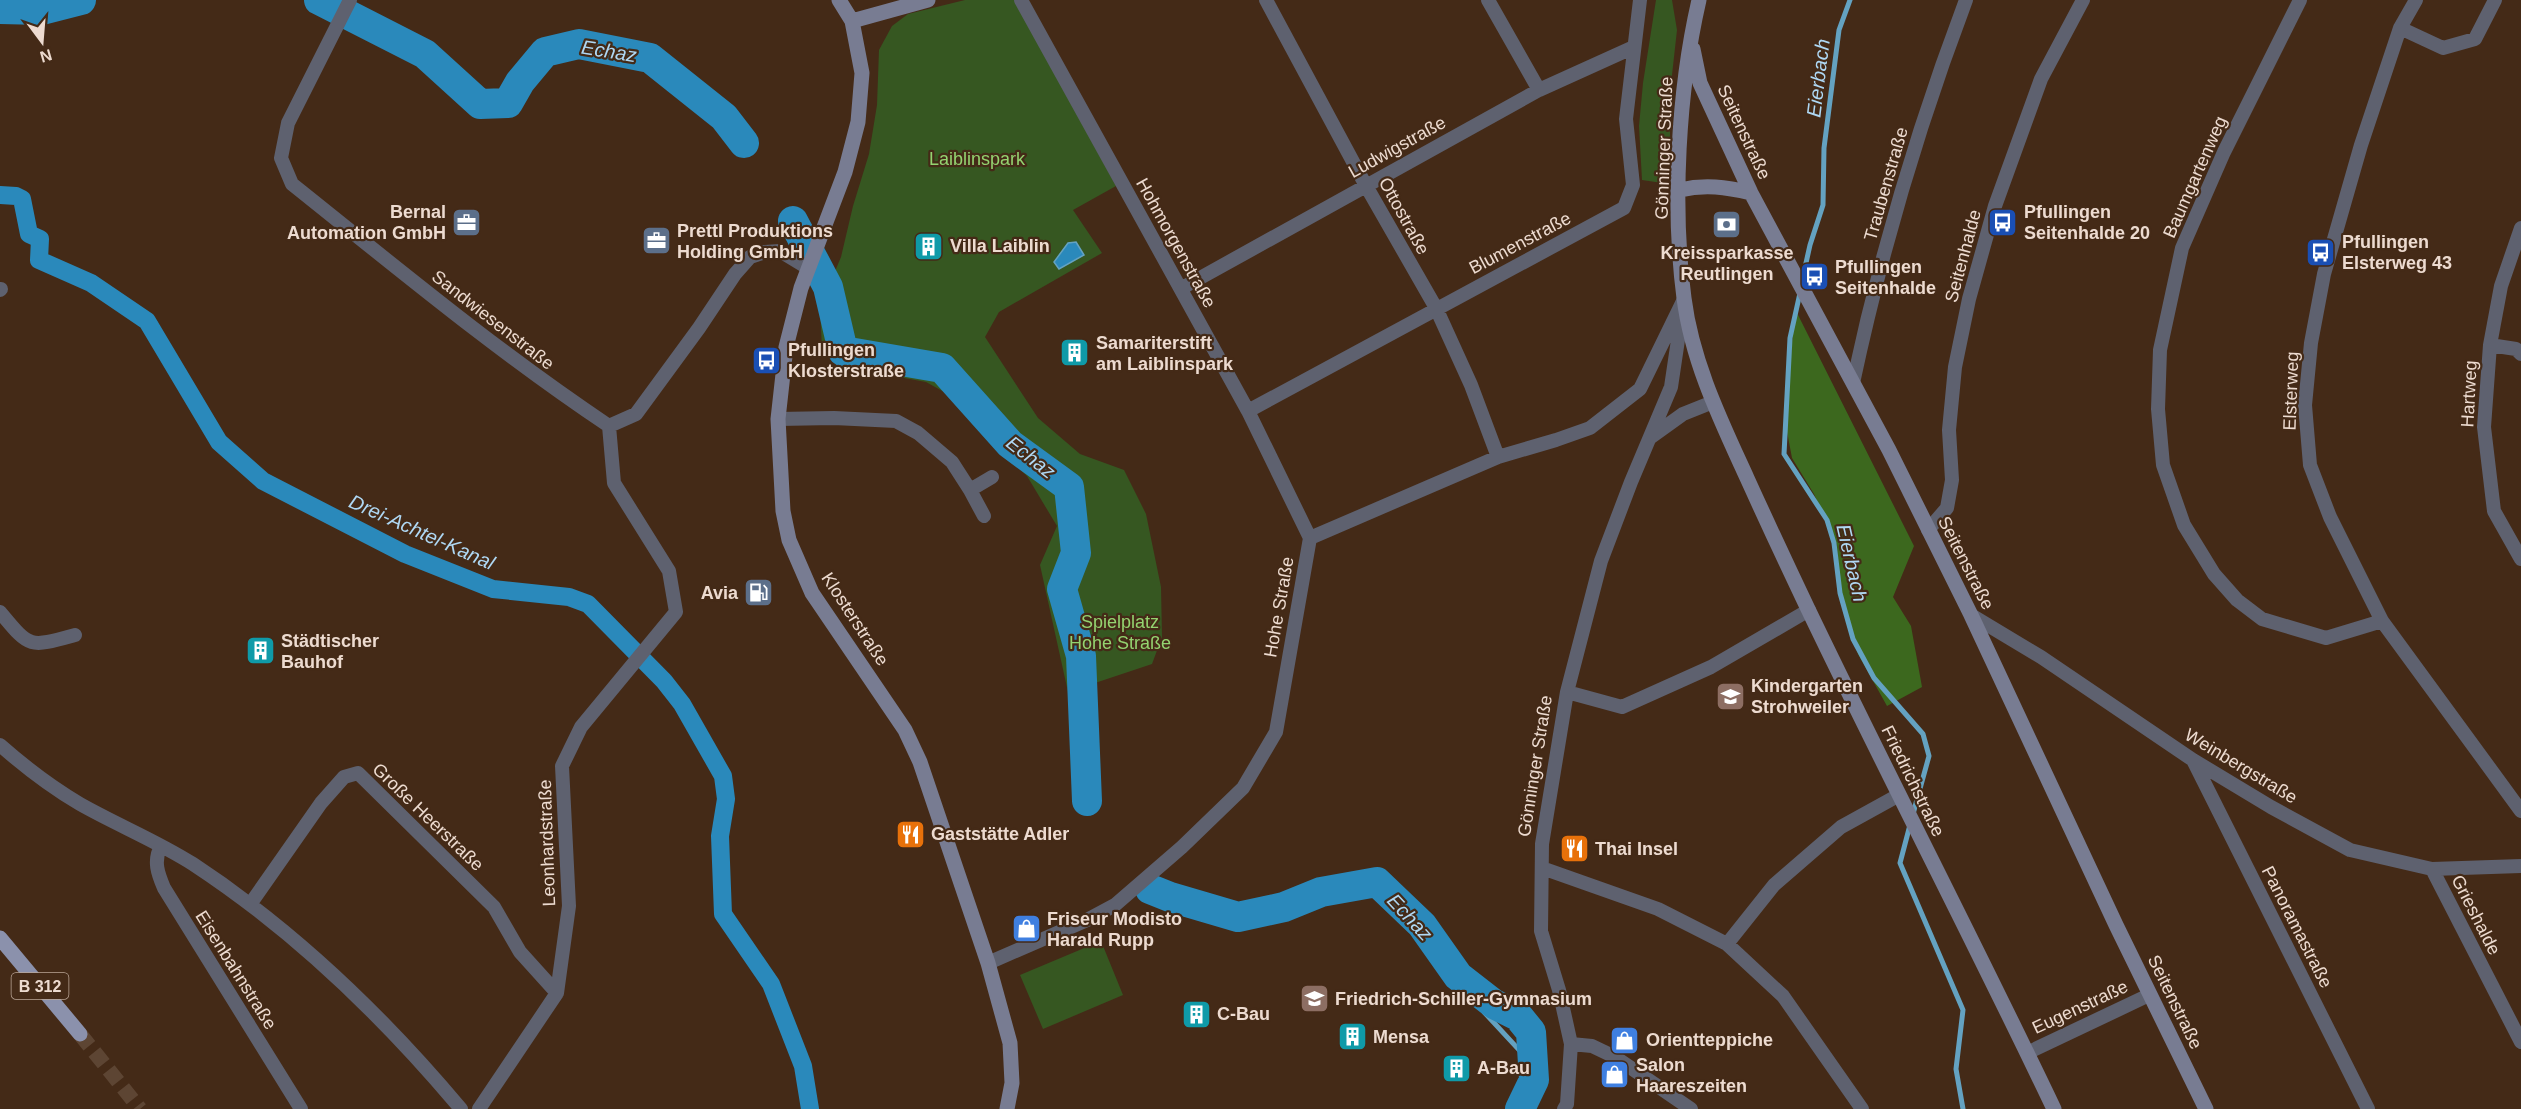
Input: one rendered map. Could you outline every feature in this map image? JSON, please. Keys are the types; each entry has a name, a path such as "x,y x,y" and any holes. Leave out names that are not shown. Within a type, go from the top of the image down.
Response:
{"main road":[{"name":"Klosterstraße","path":"839,0 852,21 862,73 858,122 844,172 801,288 786,347 778,419 783,511 789,540 812,593 905,730 920,762 988,963 1010,1042 1012,1083 1007,1109"},
{"path":"852,21 928,0"},
{"name":"Gönninger Straße","path":"1699,0 1685,76 1680,190 1684,299 1699,364 1713,402"},
{"name":"Seitenstraße","path":"1691,37 1700,83 1751,193 1853,382 1971,615 2149,995 2206,1109"},
{"path":"1680,190 1702,186 1722,186 1751,193"},
{"name":"Friedrichstraße","path":"1713,402 1809,610 2054,1109"},
{"name":"B 312","path":"0,938 80,1034"}],"street":[{"name":"Sandwiesenstraße","path":"350,0 288,123 280,158 292,184 494,345 550,387 609,426"},
{"name":"Hohmorgenstraße","path":"1021,0 1182,288 1248,411 1310,538"},
{"name":"Ottostraße","path":"1266,0 1365,184 1436,308 1471,385 1498,457"},
{"path":"1488,0 1539,90"},
{"name":"Blumenstraße","path":"1248,411 1624,208 1634,185 1626,119 1640,0"},
{"name":"Traubenstraße","path":"1853,382 1867,318 1903,183 1966,0"},
{"name":"Seitenhalde","path":"1928,530 1947,508 1952,480 1949,430 1955,367 1969,299 1995,206 2041,78 2083,0"},
{"name":"Baumgartenweg","path":"2300,0 2224,152 2182,248 2160,350 2158,409 2163,465 2184,525 2214,574 2237,600 2262,619 2326,638 2382,621"},
{"name":"Elsterweg","path":"2416,0 2400,28 2361,145 2324,274 2311,343 2305,405 2310,465 2330,517 2382,621 2521,811"},
{"path":"2400,28 2443,48 2475,39 2494,0"},
{"name":"Ludwigstraße","path":"1182,288 1365,184 1539,90 1634,47"},
{"name":"Hartweg","path":"2521,228 2501,286 2490,345 2484,427 2494,511 2521,558"},
{"path":"609,426 636,414 735,274 750,257 765,252 780,251 808,268"},
{"name":"Hohe Straße","path":"988,963 1087,920 1131,893 1243,788 1276,732 1310,538 1498,457 1590,428 1640,389 1684,299"},
{"name":"Gönninger Straße","path":"1564,1109 1567,1104 1570,1044 1559,990 1541,931 1542,844 1566,692 1601,561 1671,387 1684,299"},
{"path":"2490,345 2516,349 2521,354"},
{"path":"1649,439 1683,414 1713,402"},
{"path":"778,419 834,418 896,421 918,434 952,462 984,516"},
{"name":"Leonhardstraße","path":"479,1109 557,993 569,906 562,766 581,727 676,612 669,571 615,483 609,426"},
{"path":"970,490 993,477"},
{"path":"1566,692 1622,707 1711,667 1809,610"},
{"path":"0,612 22,639 30,643 75,635"},
{"name":"Weinbergstraße","path":"1971,615 2041,657 2193,760 2271,807 2350,850 2432,868 2521,866"},
{"path":"0,745 32,772 64,794 162,846 251,903 295,938 365,1003 460,1109"},
{"name":"Panoramastraße","path":"2193,760 2368,1109"},
{"name":"Große Heerstraße","path":"251,903 321,803 344,777 358,773 494,907 520,952 557,993"},
{"path":"1727,944 1783,878 1841,827 1899,795"},
{"name":"Eisenbahnstraße","path":"162,846 158,852 157,867 164,888 302,1109"},
{"path":"1542,868 1658,909 1727,944 1783,996 1862,1109"},
{"name":"Grieshalde","path":"2432,868 2521,1042"},
{"name":"Eugenstraße","path":"2027,1053 2149,995"},
{"path":"1570,1044 1592,1046 1615,1057 1691,1109"}],"green space":[{"name":"Laiblinspark","path":"965,0 1015,0 1116,186 1073,210 1102,253 999,312 985,337 1038,418 1080,454 1124,470 1146,514 1161,587 1162,637 1152,664 1068,692 1040,565 1057,526 1027,476 999,450 982,419 955,398 926,382 866,371 822,350 820,307 841,257 869,154 877,105 879,50 892,26 908,14"},
{"path":"1656,0 1672,0 1677,30 1671,84 1669,184 1642,180 1639,126"},
{"path":"1795,309 1914,546 1893,597 1911,626 1922,687 1887,706 1858,654 1839,594 1837,545 1814,494 1792,458 1785,421"},
{"path":"1101,941 1123,995 1043,1029 1020,975"}],"water":[{"path":"1076,242 1084,255 1059,269 1054,262 1068,243"}],"waterway":[{"name":"Echaz","path":"0,9 42,10 81,0"},
{"name":"Echaz","path":"319,0 425,54 480,104 508,103 520,82 545,52 579,44 650,58 724,117 744,143"},
{"name":"Eierbach","path":"1802,281 1810,245 1823,205 1824,148 1839,30 1850,0"},
{"name":"Drei-Achtel-Kanal","path":"0,195 16,196 22,199 29,234 40,239 39,260 91,283 147,321 219,442 263,481 405,554 493,589 569,597 588,604 664,681 682,704 723,776 726,799 720,836 723,914 771,984 803,1066 810,1109"},
{"name":"Echaz","path":"793,221 828,287 843,351 942,368 1010,444 1069,487 1076,553 1062,589 1081,656 1087,801"},
{"name":"Eierbach","path":"1800,293 1790,338 1784,454 1827,520 1834,543 1840,593 1853,639 1874,678 1923,734 1929,756 1913,814"},
{"name":"Eierbach","path":"1910,825 1900,863 1963,1010 1956,1069 1963,1109"},
{"name":"Echaz","path":"1150,889 1238,917 1284,907 1321,892 1377,882 1422,925 1458,976 1494,1004 1518,1016 1531,1032 1534,1080 1520,1109"},
{"path":"1483,995 1484,1012 1533,1065"}],"tunnel":[{"path":"80,1034 140,1109"}],"place":[{"name":"Bernal Automation GmbH","path":"467,222"},
{"name":"Pfullingen Seitenhalde 20","path":"2003,222"},
{"name":"Kreissparkasse Reutlingen","path":"1727,224"},
{"name":"Prettl Produktions Holding GmbH","path":"656,241"},
{"name":"Villa Laiblin","path":"929,246"},
{"name":"Pfullingen Elsterweg 43","path":"2321,252"},
{"name":"Pfullingen Seitenhalde","path":"1814,277"},
{"name":"Samariterstift am Laiblinspark","path":"1075,353"},
{"name":"Pfullingen Klosterstraße","path":"767,360"},
{"name":"Avia","path":"759,593"},
{"name":"Städtischer Bauhof","path":"260,651"},
{"name":"Kindergarten Strohweiler","path":"1730,696"},
{"name":"Gaststätte Adler","path":"910,834"},
{"name":"Thai Insel","path":"1574,849"},
{"name":"Friseur Modisto Harald Rupp","path":"1026,929"},
{"name":"Friedrich-Schiller-Gymnasium","path":"1314,999"},
{"name":"C-Bau","path":"1196,1014"},
{"name":"Mensa","path":"1352,1037"},
{"name":"Orientteppiche","path":"1625,1040"},
{"name":"A-Bau","path":"1456,1068"},
{"name":"Salon Haareszeiten","path":"1615,1075"}],"park label":[{"name":"Spielplatz Hohe Straße","path":"1120,632"}]}
